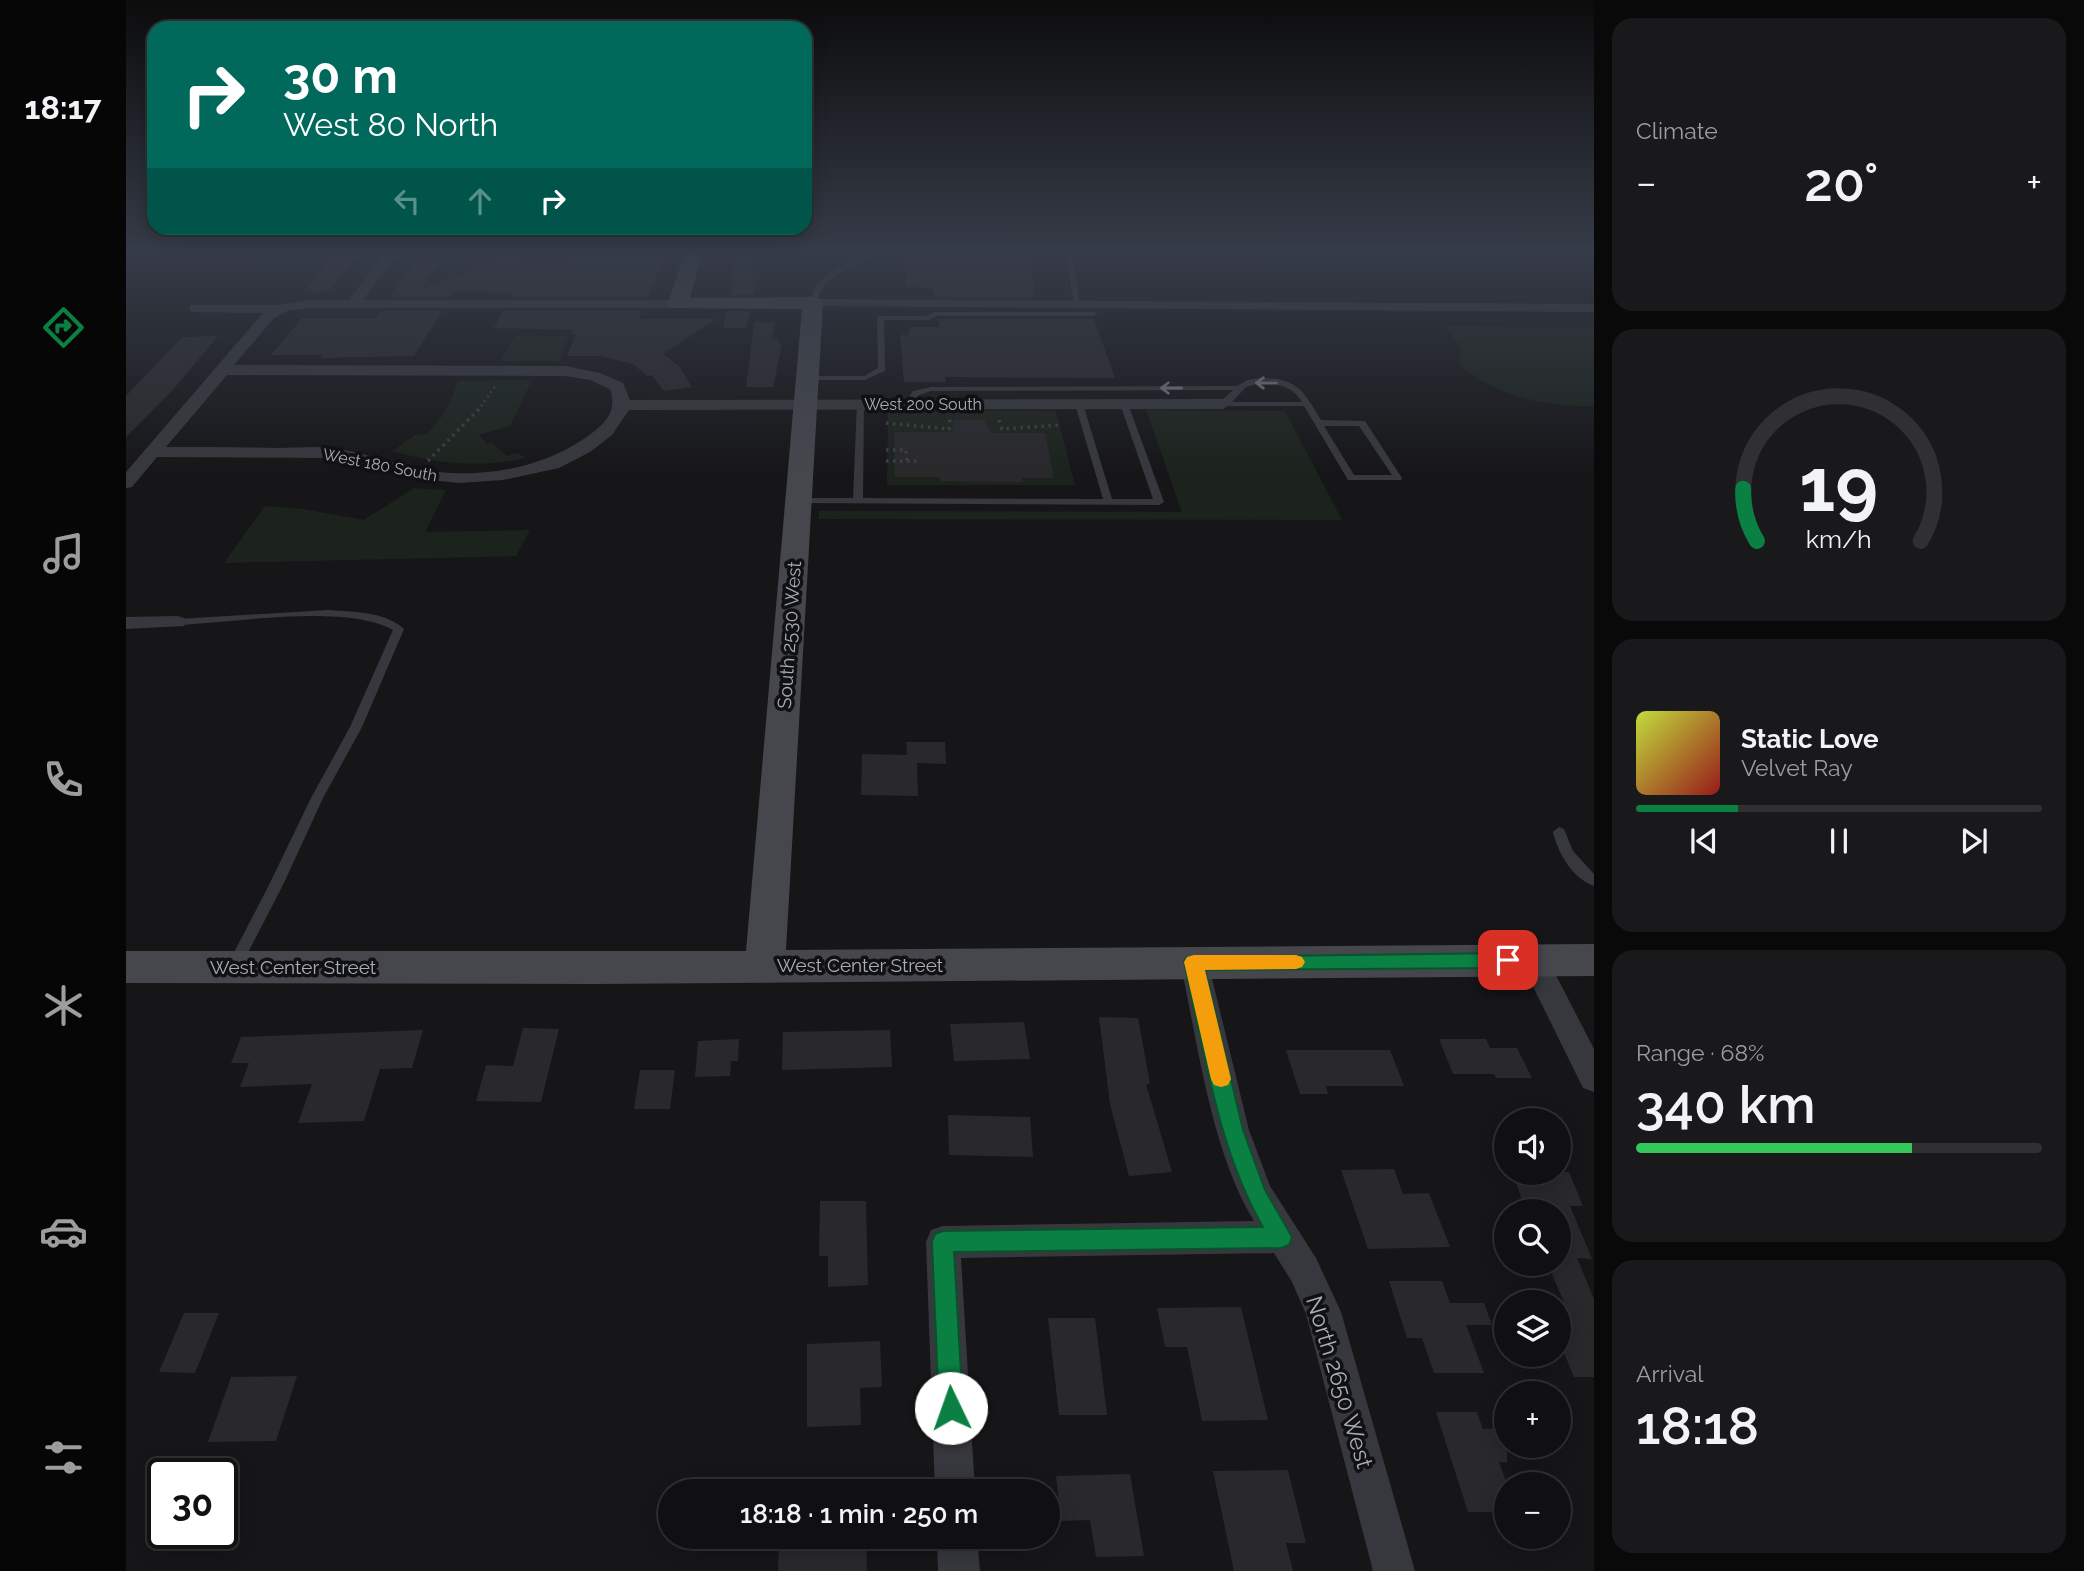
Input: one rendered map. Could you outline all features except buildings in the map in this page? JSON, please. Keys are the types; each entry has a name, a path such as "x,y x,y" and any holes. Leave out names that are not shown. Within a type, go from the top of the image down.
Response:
{"street":[{"path":"126,483 259,326"},
{"name":"South 2530 West","path":"765,966 811,326"},
{"path":"221,370 566,371 594,376 612,383 619,389 622,405"},
{"name":"West 200 South","path":"622,405 1223,404"},
{"name":"West 180 South","path":"152,452 332,453 435,477 503,475 553,464 584,448 614,424 622,405"},
{"path":"126,622 177,622"},
{"path":"1534,960 1594,1079"},
{"name":"West Center Street","path":"126,967 1594,960"},
{"name":"North 2650 West","path":"1194,962 1233,1130 1256,1194 1304,1270 1323,1312 1394,1571"},
{"path":"954,1479 943,1242 1281,1237"},
{"path":"958,1549 959,1571"}],"lane":[{"path":"808,378 865,378 882,369 878,326"},
{"path":"908,404 916,393 931,389 1239,388 1258,382 1280,383 1300,390 1318,423 1351,478 1398,478 1362,423 1318,423"},
{"path":"1223,404 1232,400 1239,388"},
{"path":"858,501 860,404"},
{"path":"1079,404 1108,502"},
{"path":"799,501 1159,502 1124,404"},
{"path":"1223,404 1307,404"},
{"path":"177,622 333,614 384,619 399,629 356,727 317,798 234,967"},
{"path":"1559,832 1563,848 1569,857 1594,881"}],"path":[{"path":"427,462 476,414 499,380"},
{"path":"886,423 949,429 950,410"},
{"path":"995,410 1002,429 1061,425"},
{"path":"886,450 906,450 906,461"},
{"path":"886,461 917,461"}],"shaded area":[{"path":"1445,326 1594,327 1594,406 1539,402 1506,392 1459,365 1461,348"},
{"path":"515,336 569,336 560,361 500,361"},
{"path":"532,380 510,426 479,435 487,444 492,443 507,456 518,453 525,458 474,464 425,459 392,451 415,435 426,434 432,428 446,410 458,381"},
{"path":"888,410 1056,411 1075,485 887,485"},
{"path":"1146,410 1285,411 1342,520 819,519 819,511 1182,512"},
{"path":"414,488 446,490 425,532 530,530 516,556 224,563 265,506 303,509 364,520"}],"slow traffic":[{"path":"1221,1079 1194,962 1296,962"}],"route":[{"path":"951,1408 943,1242 1281,1237 1256,1194 1233,1130 1194,962 1508,960"}]}
